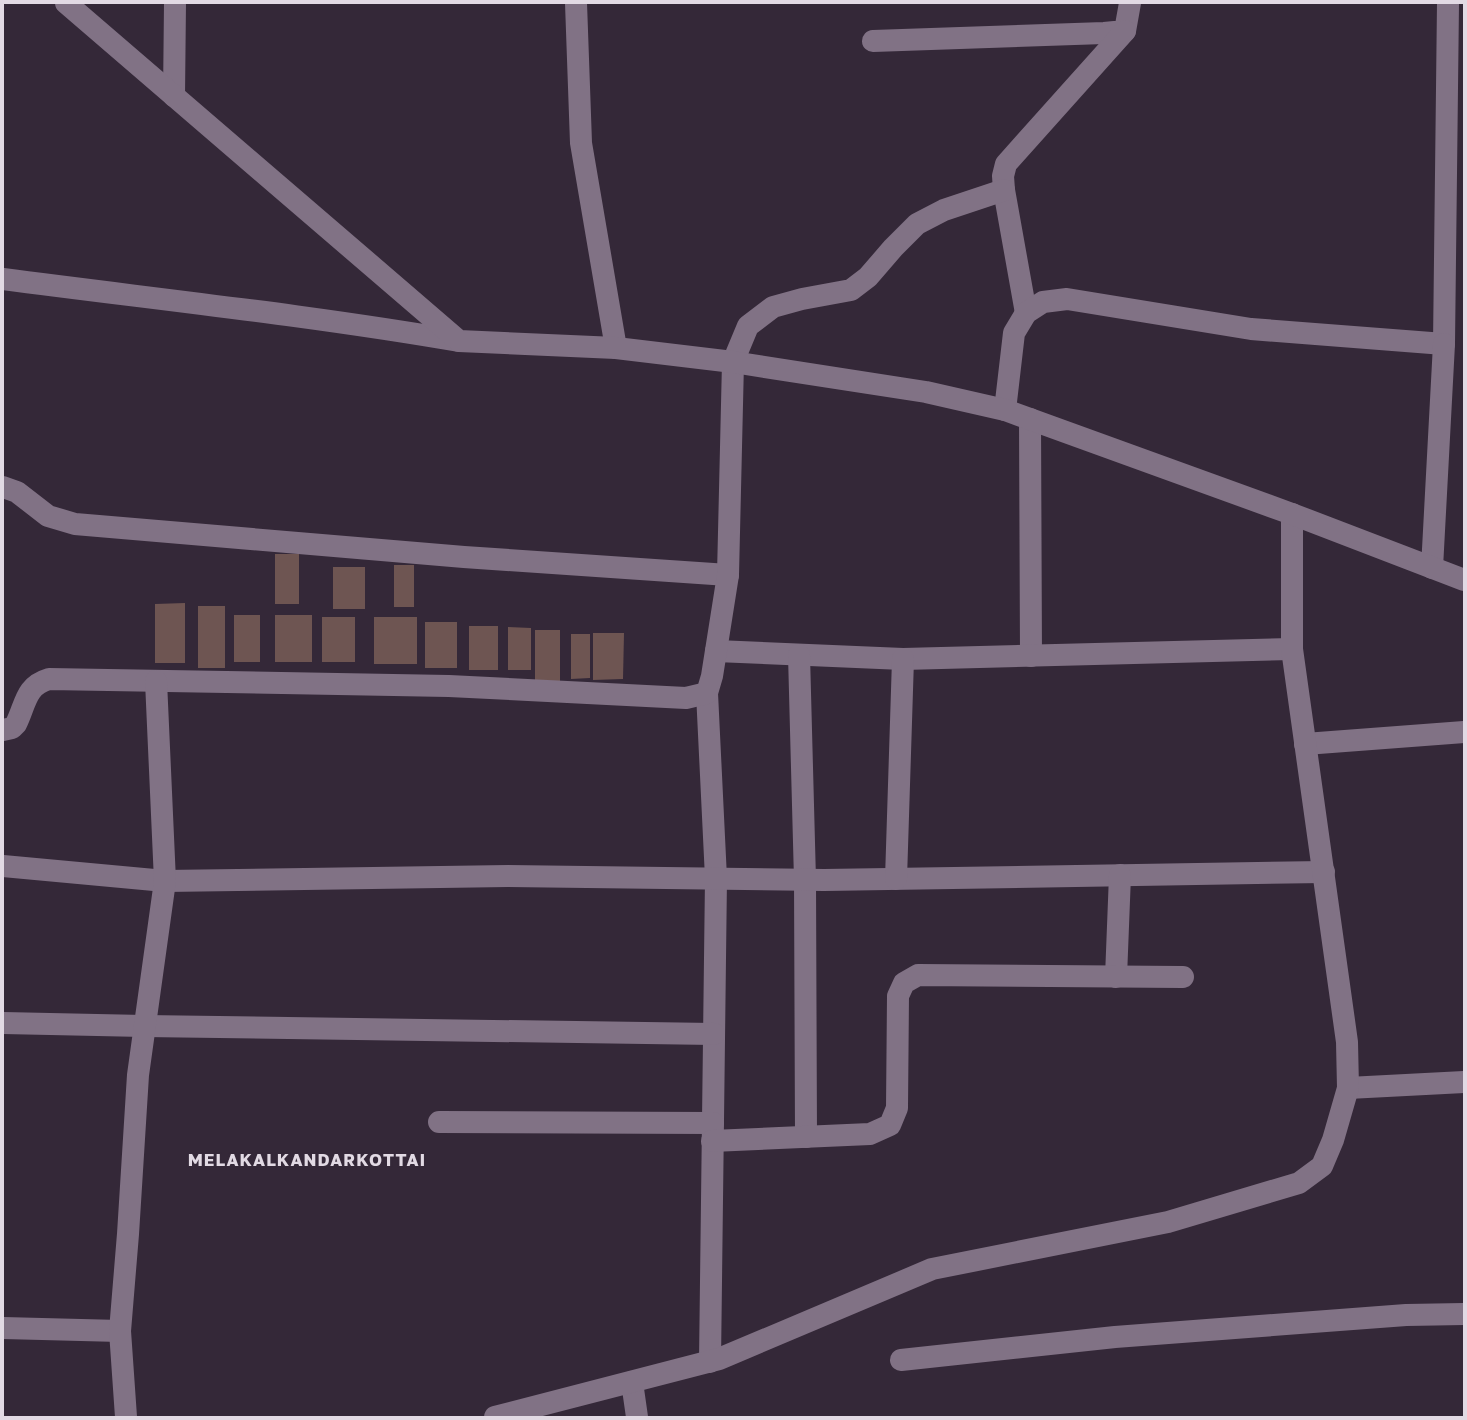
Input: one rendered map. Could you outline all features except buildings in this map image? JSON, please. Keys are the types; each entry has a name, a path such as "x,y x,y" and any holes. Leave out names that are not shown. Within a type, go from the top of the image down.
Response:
{"street":[{"path":"66,3 459,341"},
{"path":"174,96 175,3"},
{"path":"576,3 581,142 616,348"},
{"path":"1026,313 1004,190 1003,176 1006,164 1125,31 1130,3"},
{"path":"1432,568 1444,344 1448,3"},
{"path":"873,41 1125,31"},
{"path":"710,1362 716,878 707,693 712,676 728,575 733,362 748,326 773,307 802,299 851,290 868,278 893,248 917,224 944,210 1004,190"},
{"path":"3,279 330,320 459,341 616,348 733,362 926,392 1005,410 1292,514 1464,580"},
{"path":"1005,410 1014,333 1026,313 1043,302 1067,299 1251,329 1444,344"},
{"path":"1030,419 1031,656"},
{"path":"3,488 16,492 48,516 75,524 464,557 728,575"},
{"path":"494,1417 719,1359 932,1269 1168,1222 1299,1183 1322,1166 1334,1140 1348,1088 1347,1042 1292,649 1292,514"},
{"path":"716,651 903,659 1292,649"},
{"path":"799,655 805,880 806,1137"},
{"path":"896,879 903,659"},
{"path":"3,730 12,728 16,724 33,687 41,682 49,680 449,686 686,698 707,693"},
{"path":"126,1417 120,1331 138,1075 165,881 156,681"},
{"path":"1305,744 1464,732"},
{"path":"3,866 165,881 508,876 805,880 1324,872"},
{"path":"1116,977 1120,875"},
{"path":"438,1122 806,1137 870,1134 890,1125 897,1108 898,996 904,983 918,975 1183,977"},
{"path":"3,1023 714,1034"},
{"path":"1348,1088 1464,1082"},
{"path":"901,1360 1115,1337 1406,1315 1464,1314"},
{"path":"3,1328 120,1331"},
{"path":"632,1382 637,1417"}],"district":[{"name":"MELAKALKANDARKOTTAI","path":"307,1160"}]}
